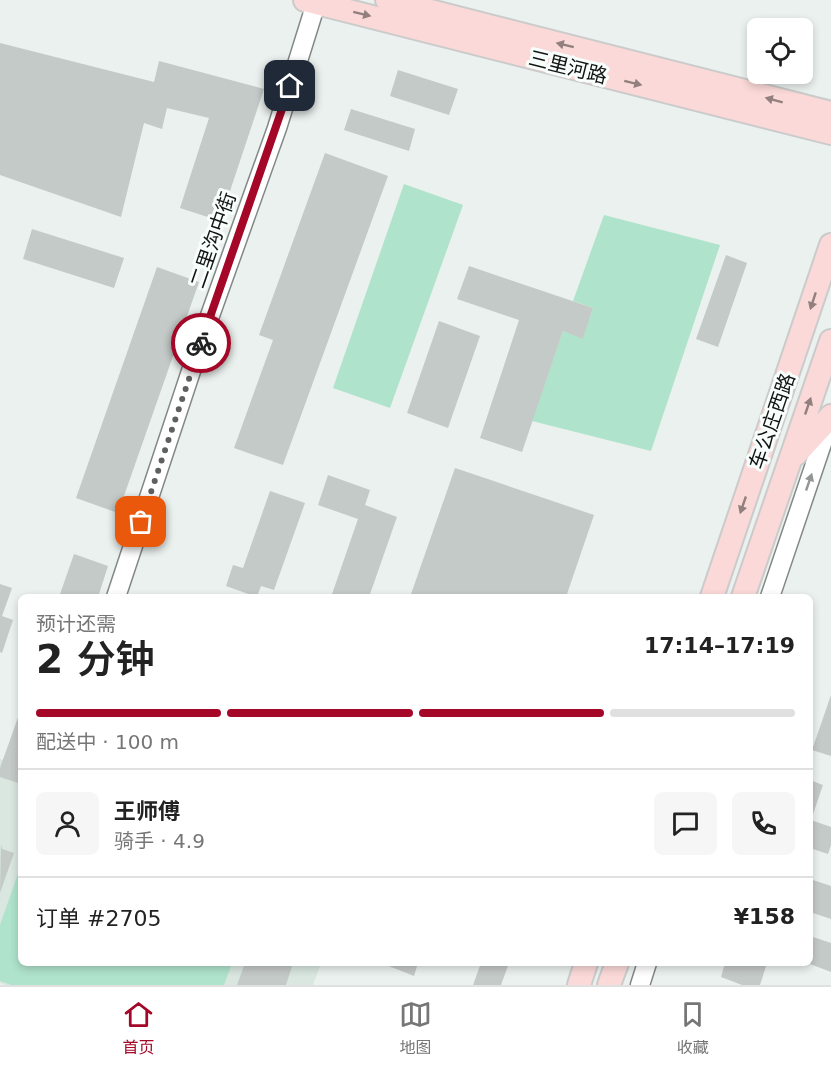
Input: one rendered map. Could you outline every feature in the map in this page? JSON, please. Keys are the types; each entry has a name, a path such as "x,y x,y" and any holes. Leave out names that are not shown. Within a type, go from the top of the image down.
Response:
{"main road":[{"name":"三里河路","path":"387,0 831,113"},
{"name":"三里河路","path":"314,1 831,133"},
{"name":"车公庄西路","path":"713,594 831,245"},
{"name":"车公庄西路","path":"744,594 831,341"},
{"path":"789,462 831,416"},
{"path":"579,985 585,966"},
{"path":"609,985 616,966"}],"street":[{"name":"二里沟中街","path":"117,594 202,338 277,128 314,1"},
{"path":"771,594 831,416"},
{"path":"640,985 646,966"}],"shaded area":[{"path":"0,759 18,765 18,966 320,966 313,985 5,985 0,983"}],"green space":[{"path":"404,184 463,205 390,408 333,388"},
{"path":"604,215 720,245 651,451 532,421 563,331 583,338 593,308 573,301"},
{"path":"18,874 18,966 231,966 224,985 11,985 0,981 0,925"}],"building":[{"path":"0,43 154,82 159,61 264,89 220,221 180,208 209,118 167,108 162,129 144,123 121,217 0,175"},
{"path":"398,70 458,89 449,115 390,96"},
{"path":"351,109 415,129 409,151 344,130"},
{"path":"325,153 388,176 283,465 234,448 273,340 259,335"},
{"path":"32,229 124,258 114,288 23,259"},
{"path":"726,255 747,263 718,347 696,339"},
{"path":"469,266 593,308 583,339 563,331 522,452 480,438 519,320 457,299"},
{"path":"157,267 199,282 118,513 76,498"},
{"path":"439,321 480,336 448,428 407,413"},
{"path":"455,468 594,515 567,594 411,594"},
{"path":"328,475 370,490 365,505 397,517 370,594 332,594 358,519 318,505"},
{"path":"270,491 305,503 274,590 261,586 258,594 249,594 226,586 233,565 243,568"},
{"path":"74,554 108,566 99,594 60,594"},
{"path":"0,584 12,588 2,616 13,620 2,653 0,652"},
{"path":"831,695 831,756 813,750"},
{"path":"18,717 18,783 0,777 0,768"},
{"path":"813,781 823,785 813,814"},
{"path":"813,821 831,827 831,845 828,854 813,849"},
{"path":"1,844 2,849 14,853 0,893"},
{"path":"813,880 831,886 831,919 813,913"},
{"path":"813,937 831,943 831,972 813,965"},
{"path":"244,966 292,966 286,985 237,985"},
{"path":"389,966 417,966 414,976"},
{"path":"480,966 508,966 501,985 473,985"},
{"path":"724,966 766,966 760,985 742,985 721,977"}],"way so far":[{"path":"141,522 201,343"}],"route":[{"path":"201,343 290,86"}]}
